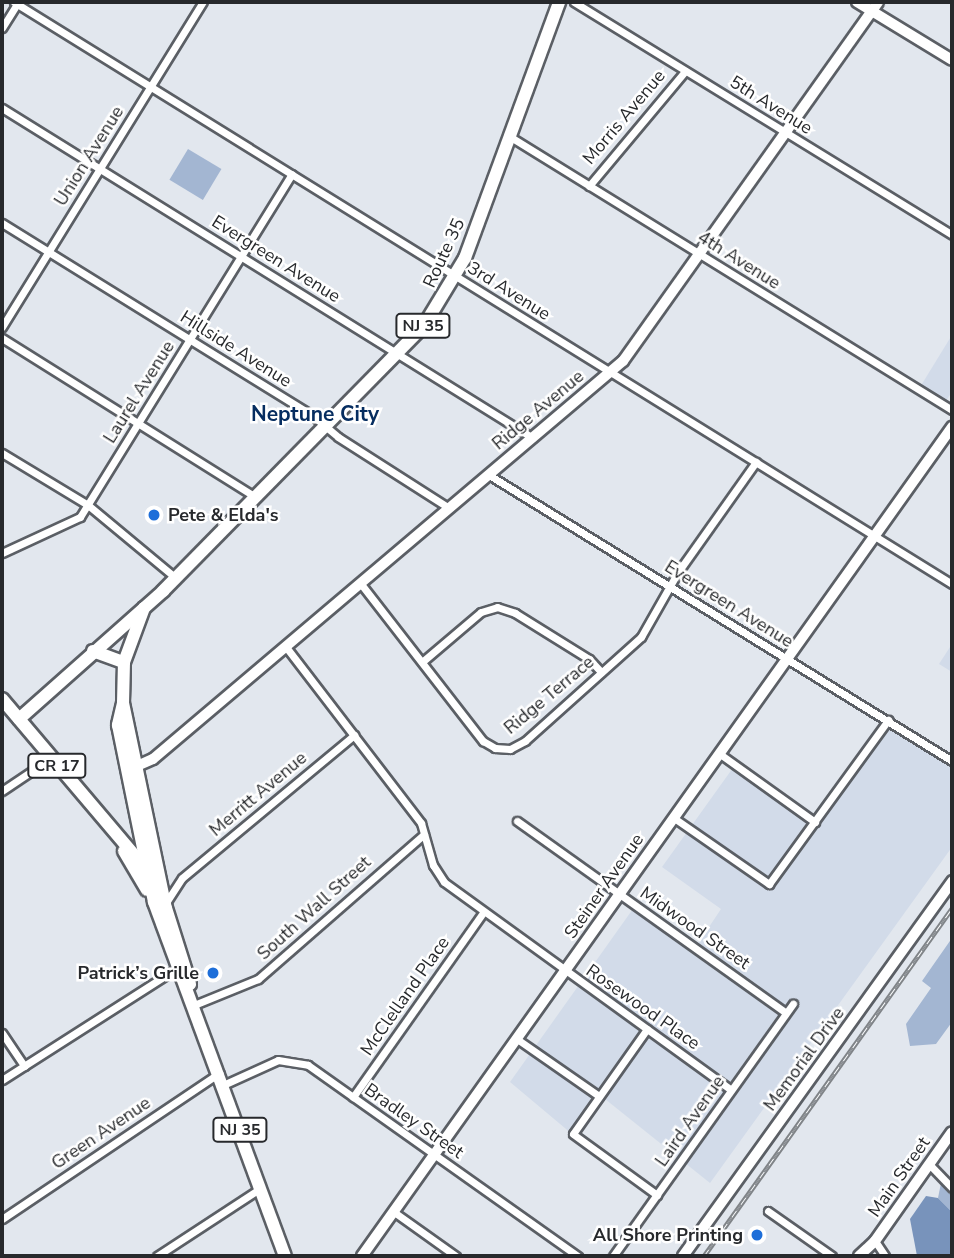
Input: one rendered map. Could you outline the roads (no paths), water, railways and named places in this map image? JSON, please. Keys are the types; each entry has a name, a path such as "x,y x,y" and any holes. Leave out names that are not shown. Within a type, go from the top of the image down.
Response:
{"main road":[{"name":"Route 35","path":"123,704 124,662 144,608 425,324 456,276 559,2"},
{"path":"19,719 144,608"},
{"path":"93,652 124,662"},
{"name":"CR 17","path":"2,699 113,833 145,867 160,905"},
{"name":"NJ 35","path":"123,704 158,875 160,905 177,968 194,1004"},
{"name":"NJ 35","path":"123,704 118,725 145,867"},
{"name":"CR 17","path":"113,833 160,905"},
{"name":"NJ 35","path":"160,905 285,1256"}],"street":[{"name":"3rd Avenue","path":"16,2 952,584"},
{"path":"2,28 16,2"},
{"name":"Union Avenue","path":"2,327 203,2"},
{"name":"5th Avenue","path":"574,2 952,235"},
{"path":"858,2 875,6 952,61"},
{"name":"Ridge Avenue","path":"137,766 153,759 610,372 699,254 875,6"},
{"name":"Morris Avenue","path":"589,186 685,71"},
{"name":"Evergreen Avenue","path":"2,108 533,438"},
{"name":"4th Avenue","path":"509,136 952,410"},
{"name":"Laurel Avenue","path":"2,552 80,517 292,174"},
{"name":"Hillside Avenue","path":"2,223 324,425 449,508"},
{"path":"2,338 254,496"},
{"name":"Steiner Avenue","path":"362,1256 952,427"},
{"path":"2,453 88,505 176,578"},
{"name":"Ridge Terrace","path":"361,584 483,741 502,750 525,741 641,637 671,587 756,462"},
{"name":"Evergreen Avenue","path":"489,475 952,761"},
{"path":"422,662 481,612 497,607 515,613 589,659 601,672"},
{"path":"286,647 412,811 424,834"},
{"path":"674,818 769,884 888,720"},
{"name":"Merritt Avenue","path":"160,905 183,878 354,735"},
{"path":"720,754 815,822"},
{"path":"2,791 51,758"},
{"name":"Midwood Street","path":"517,821 786,1013"},
{"name":"Rosewood Place","path":"424,834 438,874 483,913 731,1090"},
{"name":"South Wall Street","path":"194,1004 258,979 424,834"},
{"path":"158,875 168,881 183,878"},
{"name":"Memorial Drive","path":"683,1256 952,881"},
{"name":"McClelland Place","path":"353,1097 483,913"},
{"path":"2,1080 177,968"},
{"name":"Laird Avenue","path":"613,1256 793,1004"},
{"path":"647,1029 573,1134 657,1195"},
{"path":"2,1033 24,1066"},
{"path":"517,1039 599,1096"},
{"name":"Bradley Street","path":"221,1079 290,1059 308,1065 578,1256"},
{"name":"Green Avenue","path":"2,1219 221,1079"},
{"name":"Main Street","path":"859,1256 875,1241 952,1132"},
{"path":"929,1164 952,1188"},
{"path":"157,1256 261,1188"},
{"path":"768,1211 832,1256"},
{"path":"394,1212 456,1256"},
{"path":"875,1241 885,1256"},
{"name":"Main Street","path":"871,1256 875,1241"}],"railway":[{"path":"704,1256 952,908"}],"place":[{"name":"Pete & Elda's","path":"154,515"},
{"name":"Patrick’s Grille","path":"213,973"},
{"name":"All Shore Printing","path":"757,1235"}],"district":[{"name":"Neptune City","path":"315,414"}]}
